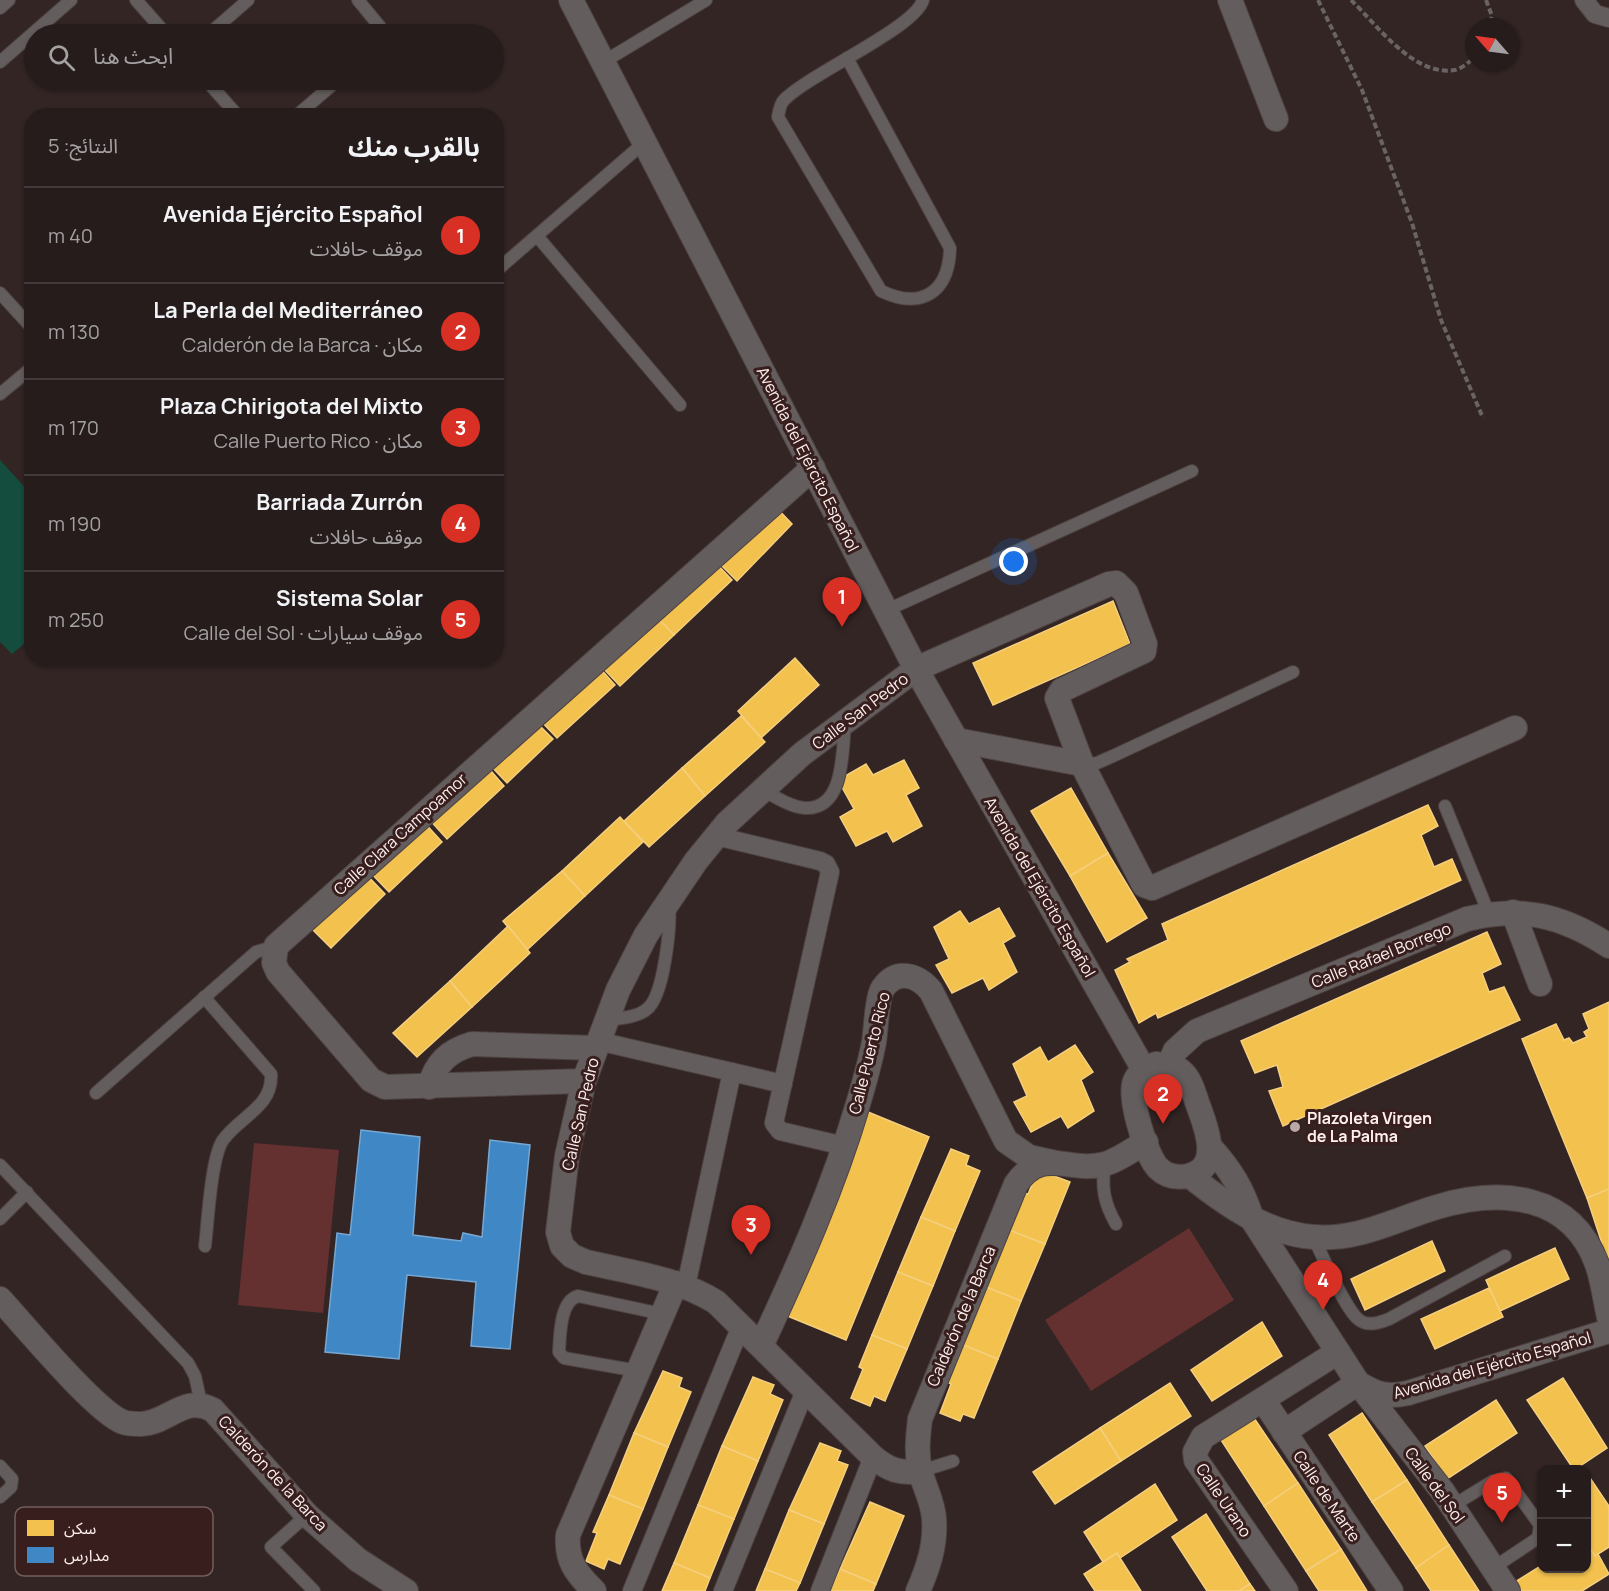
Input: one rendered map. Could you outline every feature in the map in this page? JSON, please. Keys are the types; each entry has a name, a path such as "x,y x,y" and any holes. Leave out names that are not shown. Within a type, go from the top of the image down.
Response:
{"street":[{"name":"Avenida del Ejército Español","path":"572,0 916,669 1144,1070"},
{"path":"1230,0 1276,119"},
{"path":"1584,0 1595,14 1609,18"},
{"name":"Calle Clara Campoamor","path":"276,946 813,468"},
{"name":"Calle San Pedro","path":"921,1472 903,1474 886,1468 716,1302 681,1285 586,1262 572,1256 562,1246 558,1232 567,1156 584,1082 600,1036 642,944 668,901 716,837 761,789 802,754 916,669 1108,584 1116,583 1122,587 1145,644 1144,651 1062,690 1057,698 1082,764"},
{"path":"956,740 1082,764 1144,885 1152,888 1515,728"},
{"path":"716,837 820,861 829,867 774,1124 777,1130 844,1146"},
{"path":"1501,913 1540,984"},
{"name":"Calle Rafael Borrego","path":"1169,1065 1175,1051 1197,1031 1467,919 1501,913 1549,916 1583,929 1609,946"},
{"path":"276,946 274,963 279,972 371,1080 385,1087 584,1082"},
{"name":"Calle Puerto Rico","path":"761,1346 796,1272 844,1146 864,1082 881,990 891,979 907,974 921,979 931,991 1006,1142 1029,1157 1056,1163"},
{"path":"429,1087 434,1070 457,1048 472,1044 600,1036 783,1084"},
{"path":"1156,1064 1169,1065 1181,1071 1189,1082 1209,1136 1210,1148 1204,1165 1190,1176 1177,1177 1166,1174 1156,1166 1146,1142 1132,1093 1135,1080 1144,1070 1156,1064"},
{"path":"594,1591 577,1575 570,1563 567,1549 568,1535 662,1314 681,1285 732,1072"},
{"name":"Calderón de la Barca","path":"918,1591 928,1567 933,1543 933,1511 921,1472 917,1446 920,1419 1016,1184 1026,1170 1038,1162 1089,1166 1105,1164 1146,1142"},
{"name":"Avenida del Ejército Español","path":"1210,1148 1230,1168 1244,1192 1252,1219 1358,1383 1377,1395 1393,1396 1609,1331"},
{"name":"Avenida del Ejército Español","path":"1190,1176 1252,1219 1278,1229 1313,1237 1349,1236 1438,1207 1475,1200 1505,1196 1535,1201 1562,1215 1583,1237 1597,1264 1609,1317"},
{"name":"Calderón de la Barca","path":"0,1299 92,1397 123,1422 149,1424 188,1405 201,1403 224,1419 307,1515 358,1560 406,1591"},
{"path":"632,1591 741,1326"},
{"path":"1263,1400 1338,1352"},
{"path":"1284,1432 1358,1383"},
{"name":"Calle del Sol","path":"1358,1383 1452,1506 1508,1591"},
{"path":"723,1591 805,1391"},
{"name":"Calle de Marte","path":"1263,1400 1391,1591"},
{"name":"Calle Urano","path":"1263,1400 1203,1437 1195,1452 1196,1460 1286,1591"},
{"path":"820,1591 873,1457"}],"lane":[{"path":"0,8 9,0"},
{"path":"44,24 71,0"},
{"path":"136,0 157,24"},
{"path":"220,24 248,0"},
{"path":"358,0 378,24"},
{"path":"605,62 706,0"},
{"path":"847,58 950,248 950,269 939,288 921,299 900,300 881,291 777,117 784,100 847,58 914,15 923,0"},
{"path":"0,62 24,41"},
{"path":"215,90 231,108"},
{"path":"305,108 326,90"},
{"path":"504,264 646,141"},
{"path":"537,236 680,405"},
{"path":"0,293 24,319"},
{"path":"0,394 24,374"},
{"path":"885,610 1192,471"},
{"path":"1082,764 1097,763 1293,672"},
{"path":"761,789 805,808 822,804 835,792 845,722"},
{"path":"1444,806 1501,913"},
{"path":"600,1036 651,1006 656,997 669,936 668,901"},
{"path":"96,1093 256,952 276,946"},
{"path":"204,997 271,1074 272,1084 264,1101 232,1130 217,1151 205,1246"},
{"path":"1105,1164 1102,1183 1105,1204 1116,1224"},
{"path":"0,1165 188,1363 200,1389 201,1403"},
{"path":"0,1219 27,1192"},
{"path":"1313,1237 1349,1307 1359,1320 1374,1324 1389,1319 1505,1256"},
{"path":"638,1371 564,1358 559,1352 559,1344 566,1303 578,1296 662,1314"},
{"path":"921,1472 953,1461"},
{"path":"0,1466 12,1479 11,1486 0,1497"},
{"path":"1452,1506 1493,1481 1506,1478 1540,1525 1538,1538 1493,1568"},
{"path":"307,1515 271,1547 314,1591"}],"path":[{"path":"1318,0 1362,90 1412,223 1441,320 1483,418"},
{"path":"1351,0 1413,61 1430,70 1457,70 1465,64"},
{"path":"1486,0 1491,18"}],"shaded area":[{"path":"0,460 24,486 24,644 12,654 0,642"},
{"path":"254,1143 339,1150 323,1313 238,1305"},
{"path":"1189,1228 1234,1300 1091,1391 1045,1320"}],"building: سكن":[{"path":"774,505 792,524 737,581 718,562"},
{"path":"713,560 732,580 674,635 655,615"},
{"path":"1113,601 1130,644 993,705 973,663"},
{"path":"655,615 674,635 620,686 601,666"},
{"path":"795,658 819,685 761,738 738,711"},
{"path":"598,666 615,685 557,738 539,719"},
{"path":"741,716 765,742 705,796 682,768"},
{"path":"534,720 553,739 507,783 489,764"},
{"path":"904,760 919,788 906,795 922,826 893,842 887,831 856,846 840,817 854,809 838,780 866,764 873,775"},
{"path":"485,764 504,786 447,839 428,818"},
{"path":"682,768 705,796 649,847 624,821"},
{"path":"1071,788 1108,853 1070,876 1031,811"},
{"path":"1428,805 1438,826 1421,835 1434,867 1452,859 1461,880 1158,1018 1156,1013 1139,1023 1115,970 1130,962 1127,959 1168,940 1162,924"},
{"path":"620,817 643,842 585,896 562,871"},
{"path":"422,820 442,842 389,892 368,870"},
{"path":"1108,853 1147,918 1107,942 1070,876"},
{"path":"562,871 585,896 527,950 503,921"},
{"path":"364,872 385,894 331,948 309,926"},
{"path":"999,908 1015,936 1003,943 1017,972 989,990 983,978 952,993 936,965 949,959 934,927 960,911 969,924"},
{"path":"508,926 530,953 472,1007 450,981"},
{"path":"1487,932 1501,964 1482,973 1489,992 1504,987 1520,1020 1283,1126 1269,1091 1283,1087 1277,1065 1255,1073 1241,1041"},
{"path":"450,981 472,1007 417,1057 393,1033"},
{"path":"1609,1002 1609,1189 1587,1198 1522,1039 1556,1024 1564,1040 1569,1038 1573,1043 1587,1037 1584,1032 1589,1029 1583,1014"},
{"path":"1075,1045 1093,1072 1081,1080 1094,1111 1068,1128 1061,1116 1031,1132 1014,1102 1027,1096 1013,1064 1040,1047 1048,1062"},
{"path":"868,1112 929,1137 846,1340 785,1315"},
{"path":"951,1149 969,1156 966,1165 980,1171 955,1231 921,1217"},
{"path":"1038,1170 1070,1182 1045,1244 1009,1230 1024,1193 1028,1194"},
{"path":"1609,1189 1609,1265 1587,1198"},
{"path":"921,1217 955,1231 933,1286 898,1272"},
{"path":"1009,1230 1045,1244 1021,1301 986,1287"},
{"path":"1432,1241 1445,1271 1365,1310 1351,1279"},
{"path":"1555,1248 1569,1279 1500,1311 1486,1280"},
{"path":"898,1272 933,1286 907,1349 872,1335"},
{"path":"986,1287 1021,1301 998,1359 963,1345"},
{"path":"1489,1288 1503,1317 1435,1349 1421,1319"},
{"path":"1262,1322 1282,1356 1212,1401 1191,1370"},
{"path":"872,1335 907,1349 885,1401 874,1396 870,1406 851,1398 863,1369 859,1367"},
{"path":"963,1345 998,1359 974,1418 963,1414 960,1421 940,1413 951,1384 947,1382"},
{"path":"663,1371 682,1378 679,1387 691,1392 668,1447 634,1433"},
{"path":"753,1377 774,1385 770,1394 783,1400 758,1461 722,1446"},
{"path":"1563,1378 1607,1448 1582,1465 1571,1465 1527,1400"},
{"path":"1170,1383 1191,1416 1121,1461 1100,1428"},
{"path":"1496,1400 1517,1433 1447,1479 1425,1446"},
{"path":"1362,1413 1407,1480 1372,1502 1329,1435"},
{"path":"1254,1418 1298,1483 1264,1506 1221,1440"},
{"path":"1100,1428 1121,1461 1055,1504 1033,1472"},
{"path":"634,1433 668,1447 643,1509 609,1495"},
{"path":"820,1443 841,1451 837,1461 848,1465 824,1524 789,1510"},
{"path":"722,1446 758,1461 734,1519 698,1505"},
{"path":"1591,1479 1609,1506 1609,1547 1595,1556 1591,1550"},
{"path":"1407,1480 1449,1545 1416,1568 1372,1502"},
{"path":"1298,1483 1341,1549 1306,1571 1264,1506"},
{"path":"1155,1484 1177,1520 1120,1558 1117,1553 1103,1562 1084,1532"},
{"path":"609,1495 643,1509 620,1564 608,1559 604,1569 586,1561 597,1533 593,1532"},
{"path":"870,1502 904,1516 876,1584 840,1569"},
{"path":"698,1505 734,1519 710,1578 674,1563"},
{"path":"789,1510 824,1524 800,1583 765,1569"},
{"path":"1206,1514 1250,1584 1239,1591 1207,1591 1172,1537"},
{"path":"1449,1545 1479,1591 1431,1591 1416,1568"},
{"path":"1341,1549 1367,1591 1319,1591 1306,1571"},
{"path":"1591,1550 1595,1556 1598,1554 1609,1574 1582,1591 1521,1591 1515,1582 1537,1568 1537,1573 1591,1573"},
{"path":"1117,1553 1141,1591 1095,1591 1084,1574"},
{"path":"674,1563 710,1578 705,1591 662,1591"},
{"path":"765,1569 800,1583 796,1591 756,1591"},
{"path":"840,1569 876,1584 873,1591 830,1591"},
{"path":"1250,1584 1255,1591 1239,1591"}],"building: مدارس":[{"path":"361,1130 420,1137 413,1235 461,1241 463,1233 482,1237 490,1140 530,1145 510,1349 471,1346 476,1282 407,1275 399,1359 325,1352 337,1233 350,1235"}],"place":[{"name":"Avenida Ejército Español","path":"842,627"},
{"name":"La Perla del Mediterráneo","path":"1163,1124"},
{"name":"Plazoleta Virgen de La Palma","path":"1295,1127"},
{"name":"Plaza Chirigota del Mixto","path":"751,1255"},
{"name":"Barriada Zurrón","path":"1323,1310"},
{"name":"Sistema Solar","path":"1502,1523"}]}
